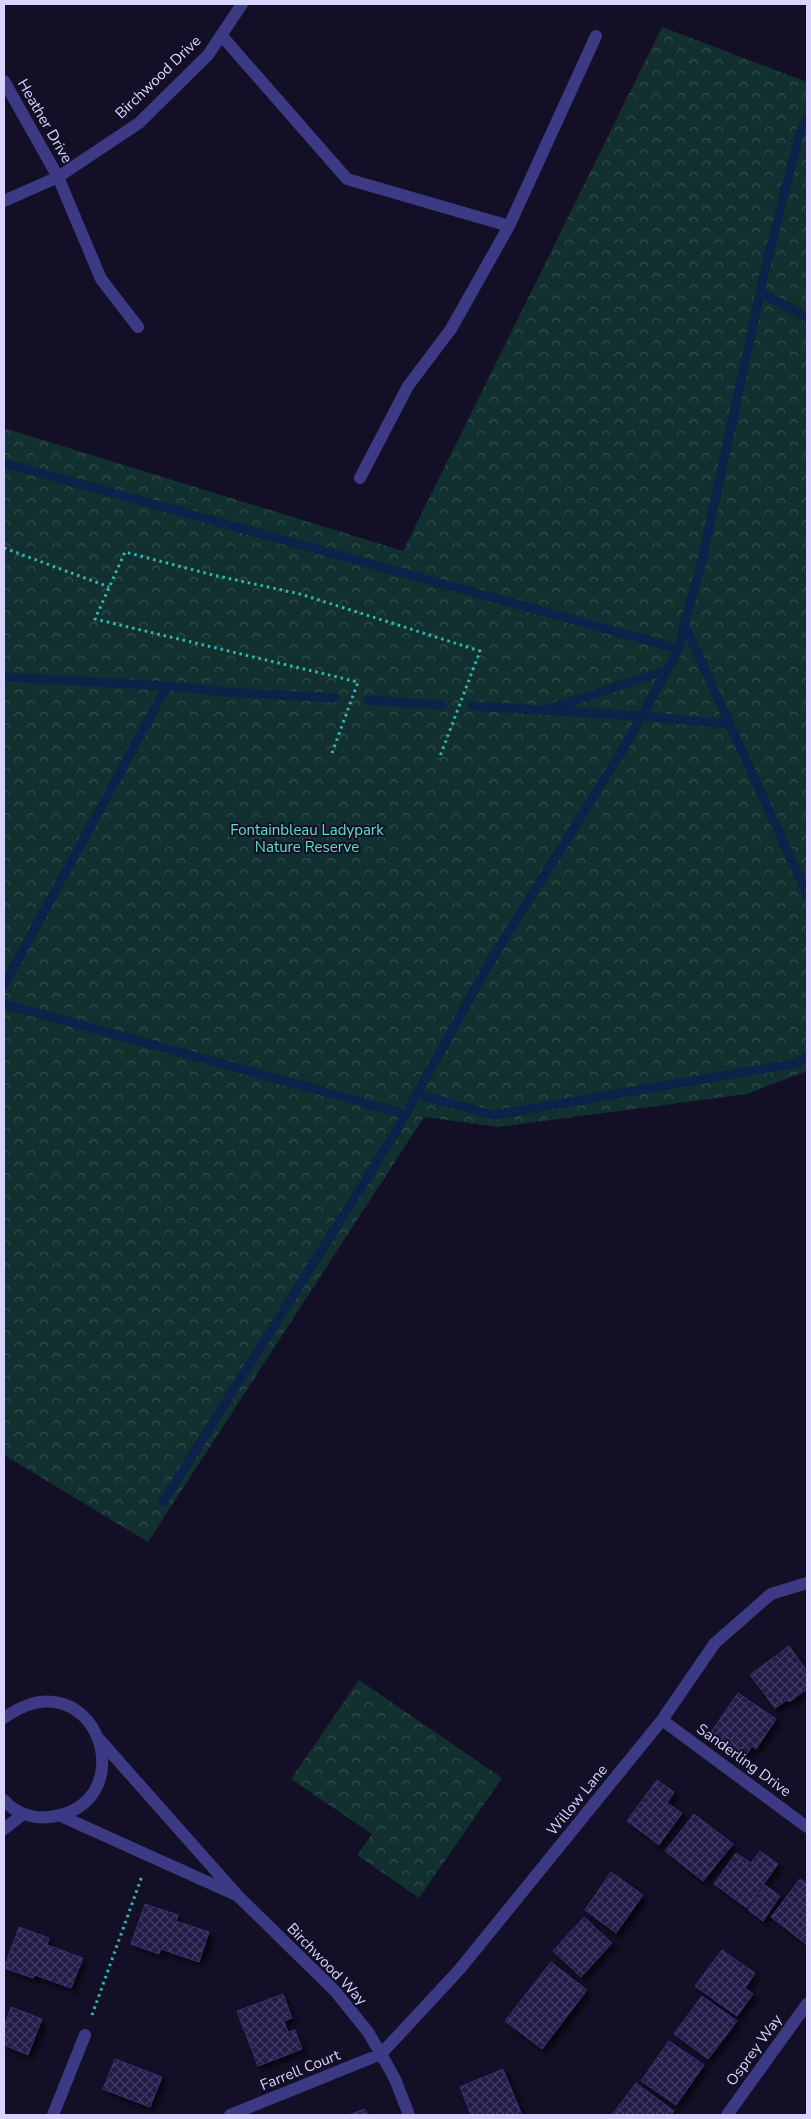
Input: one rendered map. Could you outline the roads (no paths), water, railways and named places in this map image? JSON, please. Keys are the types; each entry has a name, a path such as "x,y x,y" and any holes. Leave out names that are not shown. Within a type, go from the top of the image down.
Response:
{"street":[{"name":"Birchwood Drive","path":"4,201 58,177 138,123 208,55 242,4"},
{"path":"221,35 347,179 509,226"},
{"path":"360,478 408,386 451,329 509,226 596,36"},
{"name":"Heather Drive","path":"4,81 58,177 101,279 138,327"},
{"name":"Willow Lane","path":"381,2054 460,1970 662,1720 715,1643 772,1594 807,1583"},
{"name":"Birchwood Way","path":"4,1718 20,1707 38,1702 57,1703 75,1710 89,1722 99,1739 238,1896 335,1991 368,2032 395,2079 409,2115"},
{"name":"Sanderling Drive","path":"662,1720 807,1827"},
{"path":"4,1800 23,1814 42,1818 61,1816 78,1807 92,1794 100,1776 103,1758 99,1739"},
{"path":"4,1829 23,1814"},
{"name":"Birchwood Way","path":"61,1816 238,1896"},
{"name":"Osprey Way","path":"727,2115 807,2004"},
{"path":"53,2115 85,2035"},
{"name":"Farrell Court","path":"230,2115 381,2054"}],"waterway":[{"path":"163,1502 394,1135 487,967 622,751 679,649 701,565 765,270 800,132 807,118"},
{"path":"760,292 807,318"},
{"path":"4,463 679,649"},
{"path":"684,624 807,894"},
{"path":"548,709 668,670"},
{"path":"4,677 335,698"},
{"path":"4,985 167,686"},
{"path":"368,700 442,705"},
{"path":"472,706 642,716 729,724"},
{"path":"4,1004 405,1114"},
{"path":"417,1094 493,1115 798,1063 807,1056"}],"park label":[{"name":"Fontainbleau Ladypark Nature Reserve","path":"307,838"}]}
